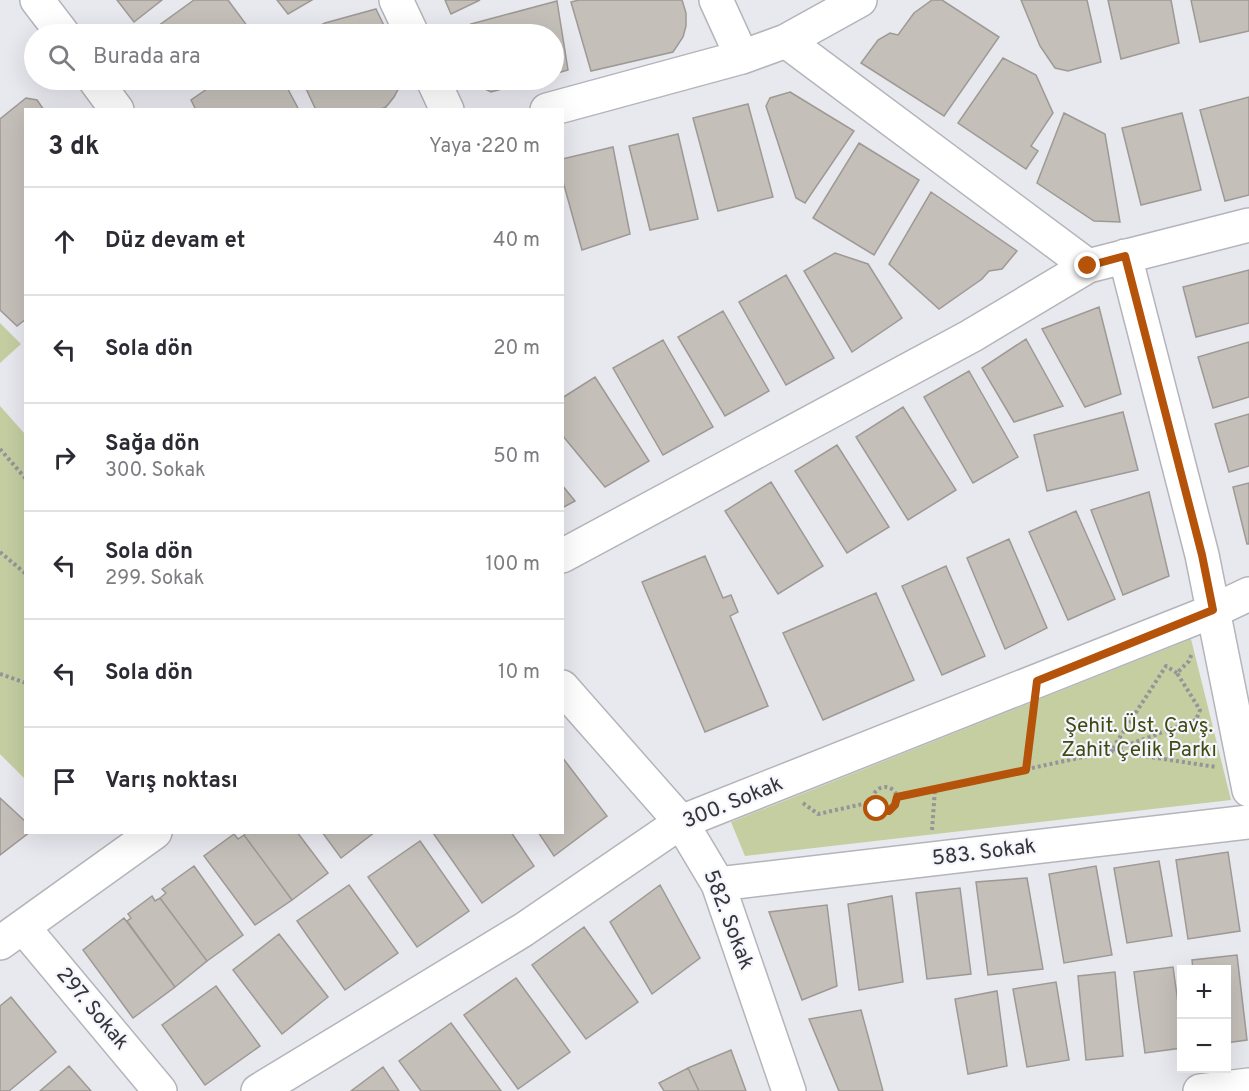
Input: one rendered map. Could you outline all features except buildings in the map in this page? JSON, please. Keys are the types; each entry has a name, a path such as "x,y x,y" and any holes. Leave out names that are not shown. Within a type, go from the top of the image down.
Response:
{"street":[{"path":"37,0 55,24"},
{"path":"396,0 407,24"},
{"path":"716,0 742,57"},
{"path":"554,108 742,57 786,41 860,0"},
{"path":"786,41 1088,266"},
{"path":"102,90 116,108"},
{"path":"438,90 446,108"},
{"path":"564,555 971,336 1088,266 1249,225"},
{"path":"1125,256 1202,555 1203,614 1247,781"},
{"name":"300. Sokak","path":"258,1091 523,930 681,822 1249,594"},
{"name":"582. Sokak","path":"564,689 681,822 718,884 789,1091"},
{"name":"583. Sokak","path":"718,884 1249,822"},
{"path":"11,935 151,834"},
{"name":"297. Sokak","path":"11,935 160,1091"},
{"path":"1200,1091 1249,1085"}],"path":[{"path":"0,449 24,477"},
{"path":"0,552 24,572"},
{"path":"1177,673 1189,661 1198,639 1203,614"},
{"path":"897,797 1111,751 1196,720 1200,710 1177,673 1166,666 1111,751"},
{"path":"1,674 24,682"},
{"path":"1026,770 1037,681"},
{"path":"1111,751 1247,781"},
{"path":"778,784 818,814 873,802"},
{"path":"882,788 893,790 897,797 895,805 889,811 877,809 873,802 875,792 882,788"},
{"path":"930,859 935,789"}],"green space":[{"path":"0,323 21,344 0,363"},
{"path":"0,406 24,433 24,778 0,754"},
{"name":"Şehit. Üst. Çavş. Zahit Çelik Parkı","path":"1191,639 1231,800 745,856 731,822"}],"route":[{"path":"877,809 885,812 893,809 897,797 1026,770 1037,681 1213,610 1202,555 1125,256 1088,266"}]}
